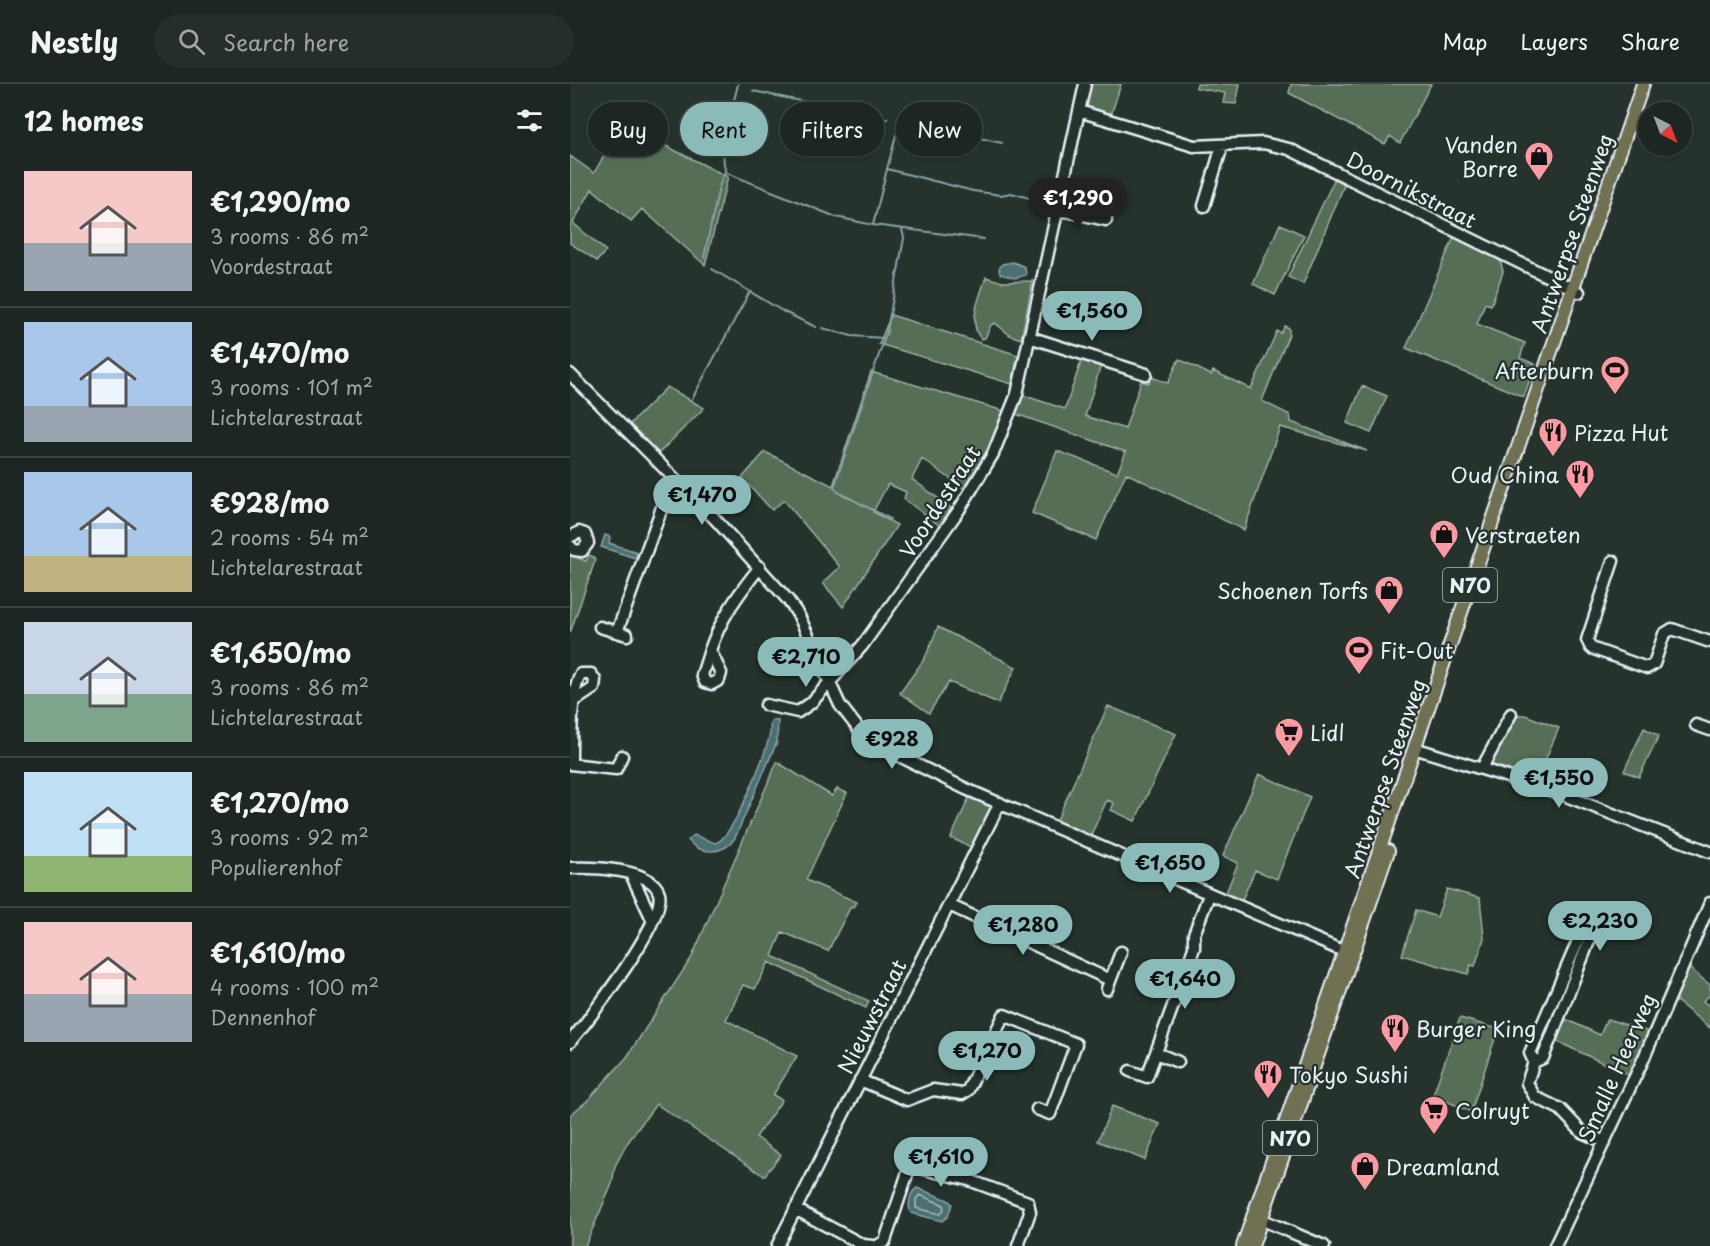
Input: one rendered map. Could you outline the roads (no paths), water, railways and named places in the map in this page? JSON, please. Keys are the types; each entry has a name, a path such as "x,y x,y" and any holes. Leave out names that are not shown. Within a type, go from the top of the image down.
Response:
{"main road":[{"name":"Antwerpse Steenweg","path":"1576,291 1643,84"},
{"name":"Antwerpse Steenweg","path":"1243,1246 1257,1217 1576,291 1651,84"},
{"name":"Antwerpse Steenweg","path":"1252,1246 1257,1217"}],"street":[{"name":"Voordestraat","path":"766,705 798,712 829,684 862,646 980,479 1017,394 1085,84"},
{"name":"Doornikstraat","path":"1079,111 1194,146 1263,143 1289,149 1576,291"},
{"path":"1204,206 1222,146"},
{"path":"1057,209 1106,220"},
{"path":"1029,337 1146,374"},
{"path":"570,374 760,567 794,608 840,705 867,740 909,763 1209,896 1349,954"},
{"path":"600,627 622,633 673,477"},
{"path":"570,546 574,550 582,551 588,543 585,534 571,534"},
{"path":"1613,561 1587,640 1591,648 1647,668 1654,664 1664,633 1672,629 1710,642"},
{"path":"710,650 726,612 760,567"},
{"path":"573,702 571,764 616,769 622,756"},
{"path":"1482,768 1511,714"},
{"path":"1696,725 1710,730"},
{"path":"1418,749 1556,792 1710,852"},
{"name":"Nieuwstraat","path":"777,1246 1000,803"},
{"path":"570,868 594,867 631,874 652,884 659,891 660,901 636,952 570,1042"},
{"path":"631,874 652,920"},
{"path":"1130,1071 1147,1077 1156,1053 1155,1048 1194,948 1194,934 1209,896"},
{"name":"Smalle Heerweg","path":"1555,1246 1605,1142 1710,903"},
{"path":"949,905 1108,985 1121,952"},
{"path":"1561,997 1593,931 1590,925 1584,927 1561,997 1543,1058 1534,1062 1527,1079 1530,1092 1560,1109 1582,1132 1605,1142"},
{"path":"860,1080 907,1100 933,1090 962,1094 968,1090 1004,1015 1076,1044 1050,1114 1037,1109"},
{"path":"1156,1053 1178,1062"},
{"path":"795,1209 863,1246 875,1246 885,1241 909,1169 916,1167 969,1180 1028,1202 1030,1212 1018,1246"},
{"path":"1257,1217 1324,1246"}],"water":[{"path":"1013,262 1025,267 1026,275 1015,278 1000,274 999,269 1002,264"},
{"path":"605,535 610,537 609,543 637,552 635,558 601,547"},
{"path":"772,720 778,721 777,742 735,838 719,850 699,849 688,840 694,835 715,843 730,828 756,776"},
{"path":"917,1188 948,1200 952,1204 948,1216 942,1221 911,1213 910,1199"}],"waterway":[{"path":"738,84 725,143 724,165 727,173 836,217 873,225 887,169 973,191 1001,195 1011,193 1048,203"},
{"path":"753,91 887,119"},
{"path":"887,169 896,135"},
{"path":"982,138 1002,143"},
{"path":"704,258 719,187 725,171"},
{"path":"873,225 984,239"},
{"path":"890,519 838,492 834,487 887,331 904,238 902,229"},
{"path":"712,269 784,312 816,327"},
{"path":"692,399 749,293"},
{"path":"822,328 852,336 883,338"}],"place":[{"name":"Vanden Borre","path":"1539,182"},
{"name":"Afterburn","path":"1615,396"},
{"name":"Pizza Hut","path":"1553,458"},
{"name":"Oud China","path":"1580,500"},
{"name":"Verstraeten","path":"1444,560"},
{"name":"Schoenen Torfs","path":"1389,616"},
{"name":"Fit-Out","path":"1359,676"},
{"name":"Lidl","path":"1289,758"},
{"name":"Burger King","path":"1395,1054"},
{"name":"Tokyo Sushi","path":"1268,1100"},
{"name":"Colruyt","path":"1434,1136"},
{"name":"Dreamland","path":"1365,1192"}]}
